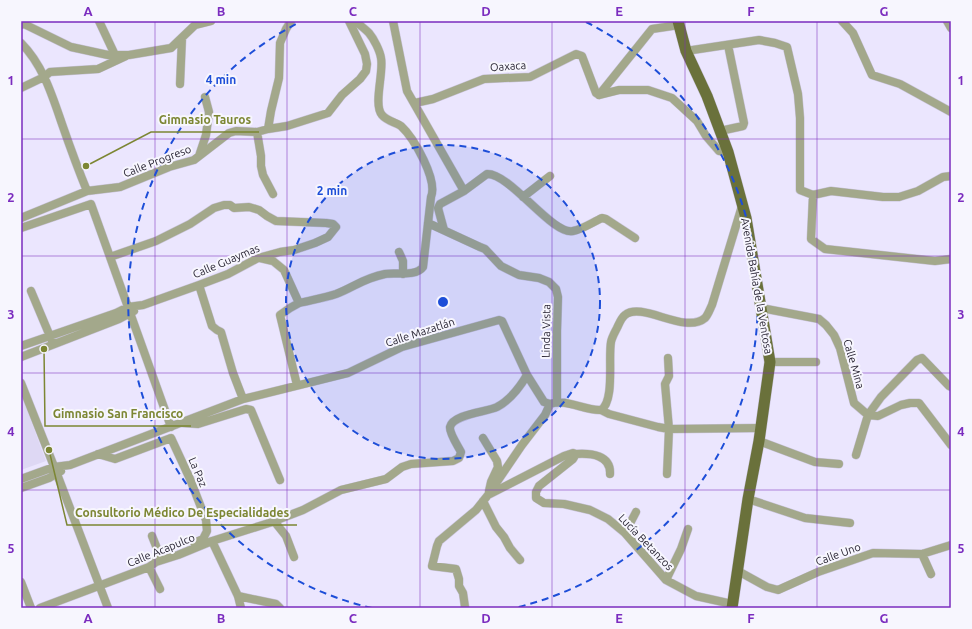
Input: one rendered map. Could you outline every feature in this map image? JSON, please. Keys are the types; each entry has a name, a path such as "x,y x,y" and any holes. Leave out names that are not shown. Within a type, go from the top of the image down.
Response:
{"main road":[{"name":"Avenida Bahía de la Ventosa","path":"679,23 686,51 707,96 728,152 746,218 770,362 759,441 748,498 732,606"}],"street":[{"path":"99,21 114,55"},
{"path":"21,25 24,24 71,47 108,55 129,55 170,48 195,25 211,21"},
{"path":"268,129 279,78 280,43 291,21"},
{"name":"Calle Progreso","path":"21,218 87,191 120,187 169,167 194,160 229,133 256,132 287,126 328,113 342,95 360,79 366,71 367,64 365,54 349,21"},
{"path":"297,385 280,315 299,303 335,294 370,277 387,273 403,274 421,270 424,267 433,189 428,168 405,131 400,126 382,116 380,111 379,94 382,69 381,54 369,33 355,21"},
{"path":"393,21 408,91 464,191"},
{"path":"842,21 853,33 872,75 900,84 951,112"},
{"path":"948,21 951,28"},
{"path":"599,95 647,33 652,29 679,23"},
{"path":"180,84 182,38"},
{"path":"686,51 758,40 775,42 787,47 798,94 800,118 800,190 813,195 831,191 883,197 899,197 918,191 943,177 951,176"},
{"path":"21,43 34,59 44,77 87,191"},
{"path":"720,131 743,126 744,123 728,45"},
{"name":"Oaxaca","path":"415,103 433,99 484,79 530,77 576,54 582,56 596,92 599,95"},
{"path":"21,88 44,77 50,72 98,69 129,55"},
{"path":"599,95 619,90 648,90 672,98 697,121 706,136 719,151 728,152"},
{"path":"199,157 206,135 209,112 205,97"},
{"path":"256,132 262,156 262,175 273,194"},
{"path":"444,230 438,208 440,204 464,191 487,174 491,174 505,182 543,215 565,231 573,232 602,218 606,218 635,238"},
{"path":"523,197 550,176"},
{"path":"813,195 812,239 825,249 935,261 951,259"},
{"path":"21,228 91,204 171,427"},
{"name":"Calle Guaymas","path":"21,346 199,285 228,274 258,258 294,250 315,243 328,237 336,227 333,224 326,223 276,221 259,210 249,207 234,208 230,205 214,208 190,224 156,241 110,257"},
{"path":"601,410 605,407 607,401 611,369 611,341 624,315 633,311 652,314 674,321 690,323 705,318 712,305 742,206"},
{"name":"Linda Vista","path":"428,223 485,249 501,266 519,275 539,278 549,282 556,289 558,297 554,403"},
{"path":"399,252 403,261 403,274"},
{"path":"258,258 273,261 284,270 299,303"},
{"path":"199,285 212,326 221,332 233,373 243,399"},
{"path":"31,291 54,344"},
{"name":"Calle Mina","path":"761,308 819,319 834,335 840,348 854,403 868,415"},
{"name":"Calle Guaymas","path":"21,357 119,319 129,310"},
{"name":"Calle Mazatlán","path":"21,479 70,465 243,399 348,373 402,347 499,320 502,321 527,375 544,402 554,403"},
{"path":"666,474 669,428 666,384 670,376 668,358"},
{"path":"856,455 868,415 881,397 917,360 922,358 951,387"},
{"path":"770,362 816,362"},
{"name":"Calle Acapulco","path":"40,608 212,541 303,510 341,490 386,478 402,467 411,464 453,461 459,458 461,452 450,431 450,425 455,420 480,411 497,407 511,397 527,375"},
{"path":"21,383 56,470 108,608"},
{"path":"464,607 464,593 459,586 459,579 456,569 432,566 439,541 476,510 486,498 522,445 554,403 601,410 610,414 658,427 760,428"},
{"path":"868,415 878,416 901,404 919,403 951,445"},
{"name":"Calle Mazatlán","path":"181,423 198,424 246,409 251,410 280,480"},
{"name":"La Paz","path":"98,454 115,459 170,438 190,479 206,520 207,531 203,539 170,552 153,564"},
{"path":"483,438 497,461 498,467 486,498 496,527 520,560"},
{"path":"759,441 814,462 839,464"},
{"path":"486,498 564,456 573,453 597,455 606,460 610,467 610,474"},
{"name":"Lucía Betanzos","path":"576,454 574,459 539,486 536,492 536,498 544,503 564,504 590,510 608,519 625,533 666,580 696,596 732,606"},
{"name":"Calle Mazatlán","path":"21,488 56,470"},
{"path":"748,498 805,518 850,523"},
{"path":"625,533 636,512"},
{"path":"274,521 286,536 294,557"},
{"path":"666,580 681,549 688,529"},
{"path":"152,536 158,551 153,564 160,589"},
{"path":"212,541 238,596 241,608"},
{"name":"Calle Uno","path":"738,572 767,587 778,590 818,572 873,553 922,554 951,545"},
{"path":"922,554 931,574"},
{"path":"21,582 31,608"},
{"path":"238,596 276,604 280,608"}],"shaded area":[{"path":"21,394 46,461 21,470"}],"place":[{"name":"Gimnasio Tauros","path":"86,166"},
{"name":"Gimnasio San Francisco","path":"44,349"},
{"name":"Consultorio Médico De Especialidades","path":"49,450"}]}
